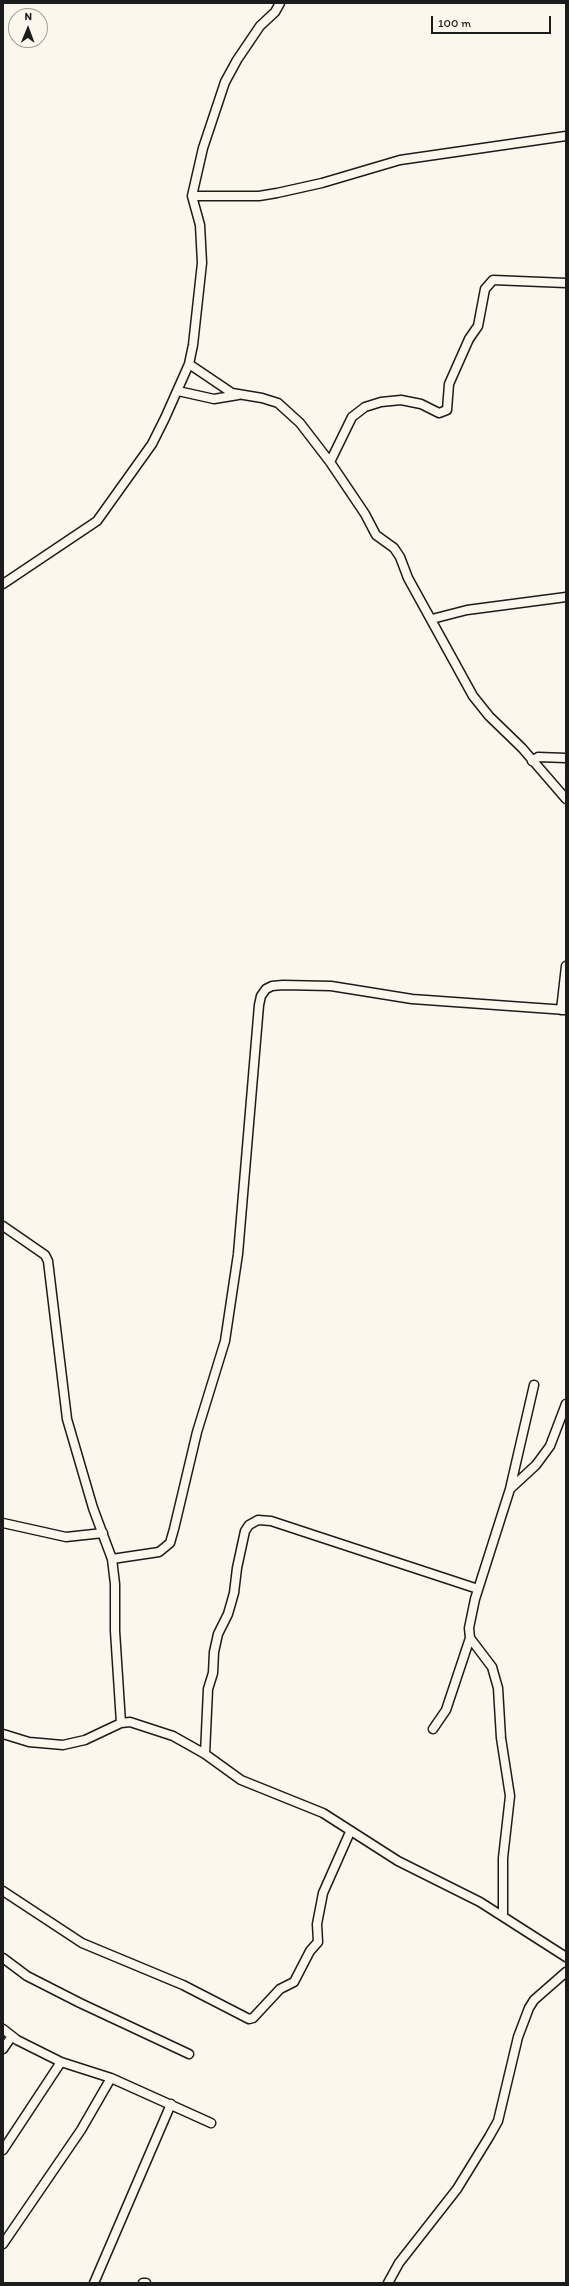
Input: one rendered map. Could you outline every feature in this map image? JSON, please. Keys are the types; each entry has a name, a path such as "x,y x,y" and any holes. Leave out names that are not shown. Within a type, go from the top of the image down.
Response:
{"street":[{"path":"3,584 97,521 152,444 178,391 189,364 198,309 202,263 200,225 192,196 203,148 225,82 246,46 260,26 275,12 280,3"},
{"path":"192,196 259,196 322,183 400,160 566,136"},
{"path":"330,462 352,417 365,407 401,400 422,404 439,413 447,410 449,384 469,339 478,326 485,288 493,280 566,283"},
{"path":"189,364 232,393 262,398 278,403 300,423 330,462 365,514 376,535 394,548 400,557 408,578 432,619 473,696 489,716 522,748 566,798"},
{"path":"178,391 214,399 238,395"},
{"path":"432,619 467,610 566,597"},
{"path":"532,761 538,757 566,758"},
{"path":"112,1558 159,1552 170,1542 197,1432 225,1341 238,1254 259,1005 261,996 266,989 272,986 283,985 331,986 412,999 564,1010 566,966"},
{"path":"3,1226 45,1255 48,1262 67,1419 93,1508 112,1558 115,1584 115,1631 121,1723"},
{"path":"433,1729 446,1710 470,1638 469,1628 478,1589 510,1489 534,1385"},
{"path":"510,1489 536,1465 550,1446 566,1404"},
{"path":"205,1754 208,1689 213,1673 214,1652 218,1634 228,1614 234,1593 237,1568 245,1531 249,1525 258,1520 271,1521 478,1589"},
{"path":"3,1523 66,1537 103,1533"},
{"path":"470,1638 492,1667 498,1688 501,1738 510,1796 503,1858 503,1916"},
{"path":"3,1734 29,1742 63,1745 85,1740 121,1723 140,1724 173,1736 205,1754 241,1780 323,1814 398,1861 503,1916 566,1957"},
{"path":"3,1891 82,1943 183,1985 250,2018 253,2018 280,1989 294,1982 310,1952 318,1942 317,1924 323,1893 350,1832"},
{"path":"3,1958 27,1976 80,2003 190,2054"},
{"path":"388,2283 399,2263 457,2189 489,2137 498,2121 518,2037 529,2008 534,2000 566,1972"},
{"path":"3,2029 12,2036 61,2062 111,2078 211,2123"},
{"path":"3,2049 12,2036"},
{"path":"3,2150 61,2062"},
{"path":"3,2244 81,2130 111,2078"},
{"path":"94,2283 171,2104"}]}
